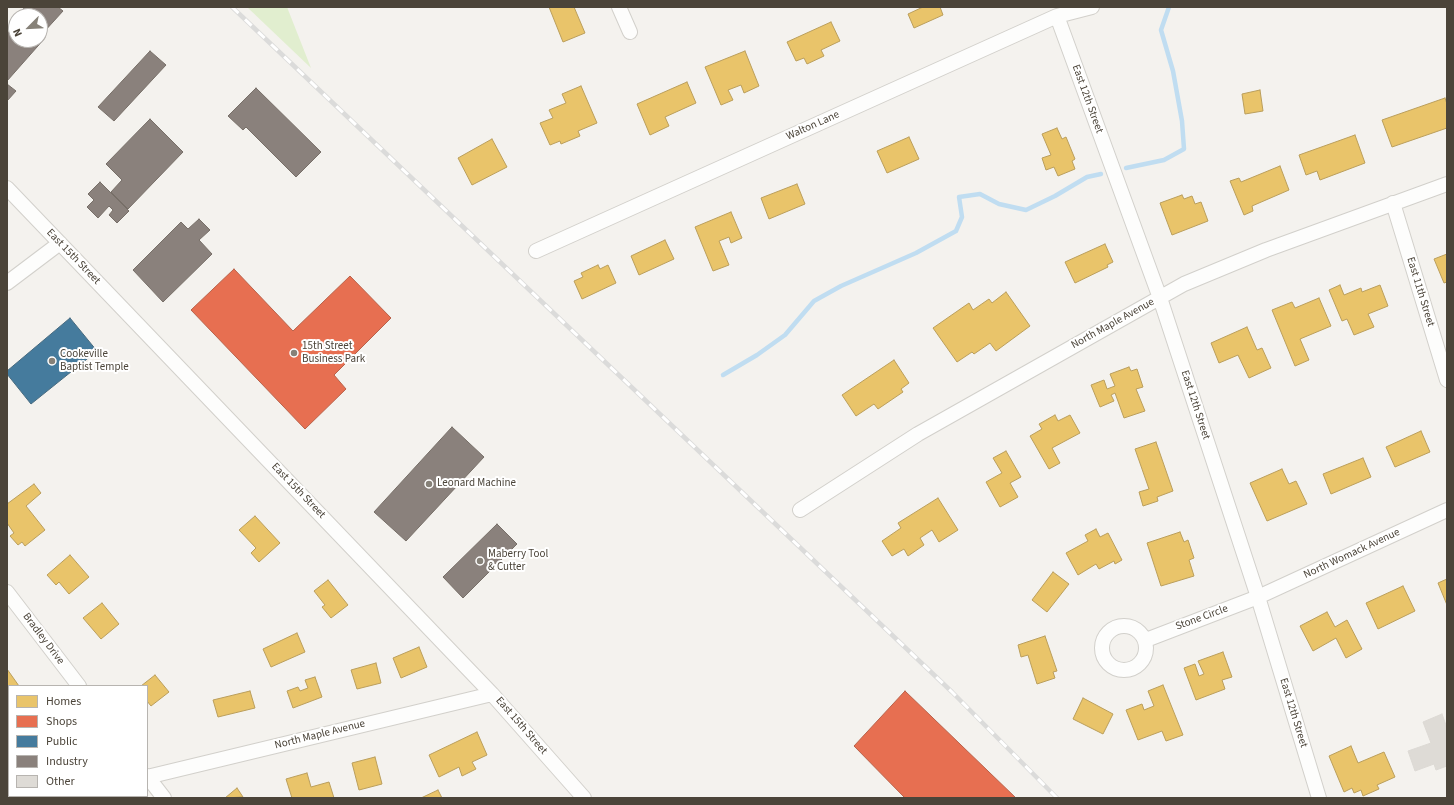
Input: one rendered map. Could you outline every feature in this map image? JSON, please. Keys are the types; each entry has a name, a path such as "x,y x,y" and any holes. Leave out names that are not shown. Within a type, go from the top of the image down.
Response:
{"street":[{"path":"619,7 630,32"},
{"name":"Walton Lane","path":"536,251 1057,16 1092,7"},
{"name":"East 12th Street","path":"1057,16 1160,298 1258,597 1319,798"},
{"name":"North Maple Avenue","path":"800,510 918,434 1184,284 1266,250 1447,184"},
{"name":"East 15th Street","path":"7,188 492,694 584,798"},
{"name":"East 11th Street","path":"1393,203 1447,380"},
{"path":"7,283 60,243"},
{"name":"North Womack Avenue","path":"1258,597 1447,510"},
{"name":"Bradley Drive","path":"7,592 77,685"},
{"name":"Stone Circle","path":"1146,640 1258,597"},
{"name":"North Maple Avenue","path":"148,777 492,694"},
{"path":"148,778 164,798"}],"green space":[{"path":"247,7 287,7 311,68"}],"building: Homes":[{"path":"549,7 574,7 585,33 563,42"},
{"path":"923,7 940,7 943,15 914,28 908,14"},
{"path":"831,22 840,41 821,50 824,56 807,64 804,58 796,61 787,42"},
{"path":"745,51 759,86 744,93 741,85 728,90 733,100 721,105 705,67"},
{"path":"687,82 696,103 665,117 669,126 650,135 637,104"},
{"path":"581,86 597,123 578,131 580,136 561,144 560,141 550,145 540,123 553,118 549,110 566,103 562,94"},
{"path":"1260,90 1263,111 1245,114 1242,94"},
{"path":"1445,98 1447,104 1447,128 1392,147 1382,120"},
{"path":"1057,128 1062,139 1066,137 1075,159 1072,161 1075,169 1058,176 1054,167 1046,170 1042,158 1051,155 1042,134"},
{"path":"1355,135 1365,163 1320,180 1317,171 1306,175 1299,155"},
{"path":"909,137 919,159 887,173 877,151"},
{"path":"492,139 507,167 472,185 458,158"},
{"path":"1280,166 1289,190 1252,206 1253,211 1244,215 1230,181 1239,178 1241,182"},
{"path":"797,184 805,204 769,219 761,198"},
{"path":"1182,195 1184,199 1192,196 1195,204 1201,202 1208,221 1172,235 1160,203"},
{"path":"731,212 742,238 731,243 729,237 719,241 729,265 713,271 695,227"},
{"path":"665,240 674,259 639,275 631,256"},
{"path":"1105,244 1113,262 1107,265 1108,267 1075,283 1065,262"},
{"path":"1447,254 1447,282 1444,283 1434,259"},
{"path":"598,265 600,269 608,265 616,283 582,299 574,281 583,277 581,273"},
{"path":"1340,285 1344,295 1361,288 1362,292 1380,285 1388,306 1368,314 1374,327 1354,335 1347,319 1342,321 1329,290"},
{"path":"1006,292 1030,326 996,351 990,343 974,354 972,352 957,362 933,328 969,303 973,310 989,299 992,303"},
{"path":"1319,298 1331,326 1300,339 1309,360 1295,366 1272,310 1292,302 1295,308"},
{"path":"1247,327 1257,350 1262,348 1271,368 1249,378 1238,355 1219,363 1211,343"},
{"path":"894,360 909,383 901,389 903,392 878,409 874,404 856,416 842,395"},
{"path":"1129,367 1131,371 1137,369 1143,387 1136,389 1145,411 1124,418 1115,393 1111,395 1114,401 1100,407 1091,385 1104,380 1107,389 1115,386 1110,374"},
{"path":"1055,415 1058,421 1070,415 1080,433 1052,448 1060,463 1049,469 1030,436 1042,429 1039,424"},
{"path":"1421,431 1430,452 1395,467 1386,447"},
{"path":"1156,442 1173,491 1157,497 1158,501 1143,506 1139,492 1149,489 1135,449"},
{"path":"1006,451 1021,477 1010,483 1018,497 1000,507 986,482 1002,473 993,458"},
{"path":"1363,458 1371,477 1331,494 1323,474"},
{"path":"1282,469 1289,484 1296,481 1307,504 1267,521 1250,483"},
{"path":"34,484 41,493 26,506 45,530 25,546 22,542 18,545 10,536 14,533 7,523 7,504"},
{"path":"938,498 958,530 939,542 932,530 920,538 924,545 908,556 904,549 892,556 882,541 901,528 898,523"},
{"path":"255,516 280,543 259,562 251,553 256,548 239,530"},
{"path":"1096,529 1100,537 1108,533 1122,560 1115,564 1114,561 1099,569 1096,564 1078,575 1066,553 1088,541 1085,535"},
{"path":"1180,532 1184,542 1188,540 1194,558 1189,560 1194,576 1161,586 1147,543"},
{"path":"70,555 89,577 69,594 59,582 56,585 47,575"},
{"path":"1053,572 1069,584 1047,612 1032,600"},
{"path":"1447,579 1447,605 1438,583"},
{"path":"328,580 348,605 331,618 322,607 325,605 314,591"},
{"path":"1403,586 1415,611 1378,629 1366,603"},
{"path":"102,603 119,624 101,639 83,618"},
{"path":"1327,612 1335,627 1347,620 1362,649 1346,658 1336,638 1313,651 1300,626"},
{"path":"297,633 305,652 271,667 263,649"},
{"path":"1045,636 1057,671 1053,672 1055,678 1037,684 1028,655 1021,657 1018,645"},
{"path":"419,647 427,667 401,678 393,658"},
{"path":"1223,652 1232,677 1222,680 1225,689 1196,700 1184,668 1195,664 1199,676 1204,674 1198,661"},
{"path":"376,663 381,683 357,689 351,670"},
{"path":"7,669 18,685 8,685 7,702"},
{"path":"155,675 169,692 151,706 148,702 148,685 142,685"},
{"path":"315,677 322,697 293,708 287,691 298,687 300,691 308,688 305,680"},
{"path":"1163,685 1183,735 1166,741 1162,731 1138,740 1126,710 1142,704 1144,710 1154,706 1148,691"},
{"path":"250,691 255,708 218,717 213,700"},
{"path":"1083,698 1113,714 1103,734 1073,719"},
{"path":"477,732 487,755 472,762 476,769 462,776 459,767 439,777 429,755"},
{"path":"1351,746 1358,763 1384,752 1395,777 1377,785 1379,789 1363,796 1361,790 1354,793 1352,788 1344,792 1329,756"},
{"path":"7,756 8,756 7,779"},
{"path":"375,757 382,784 359,790 352,763"},
{"path":"307,773 311,787 329,782 334,798 292,798 286,779"},
{"path":"237,788 243,797 225,798"},
{"path":"438,790 442,798 421,798"}],"building: Shops":[{"name":"15th Street Business Park","path":"234,269 293,331 350,276 391,318 334,375 346,389 305,429 191,310"},
{"path":"905,691 1016,798 905,798 854,746"}],"building: Public":[{"name":"Cookeville Baptist Temple","path":"70,318 97,351 31,404 7,374 7,371"}],"building: Industry":[{"path":"58,7 63,11 48,28 48,8 24,8"},
{"path":"8,33 8,48 36,48 7,81"},
{"path":"150,51 166,65 114,121 98,107"},
{"path":"7,84 16,91 7,101"},
{"path":"256,88 321,152 296,177 246,127 243,130 228,116"},
{"path":"150,119 183,152 128,209 111,192 122,180 106,164"},
{"path":"100,182 129,211 117,223 109,215 113,210 109,206 98,218 87,207 94,200 88,194"},
{"path":"199,219 210,230 199,240 212,254 163,302 133,270 181,222 188,229"},
{"name":"Leonard Machine","path":"452,427 484,457 406,541 374,512"},
{"name":"Maberry Tool & Cutter","path":"497,524 517,544 463,598 443,577"}],"building: Other":[{"path":"1442,714 1447,728 1447,766 1436,770 1434,764 1415,771 1408,751 1431,743 1423,722"}],"waterway":[{"path":"1126,168 1164,160 1184,149 1182,121 1173,71 1161,30 1169,7"},
{"path":"723,375 757,355 785,335 814,301 841,286 916,253 956,231 962,217 959,197 980,194 999,204 1026,210 1055,196 1087,177 1101,174"}],"railway":[{"path":"232,7 952,692 1057,798"}],"place":[{"name":"15th Street Business Park","path":"294,353"},
{"name":"Cookeville Baptist Temple","path":"52,361"},
{"name":"Leonard Machine","path":"429,484"},
{"name":"Maberry Tool & Cutter","path":"480,561"}]}
